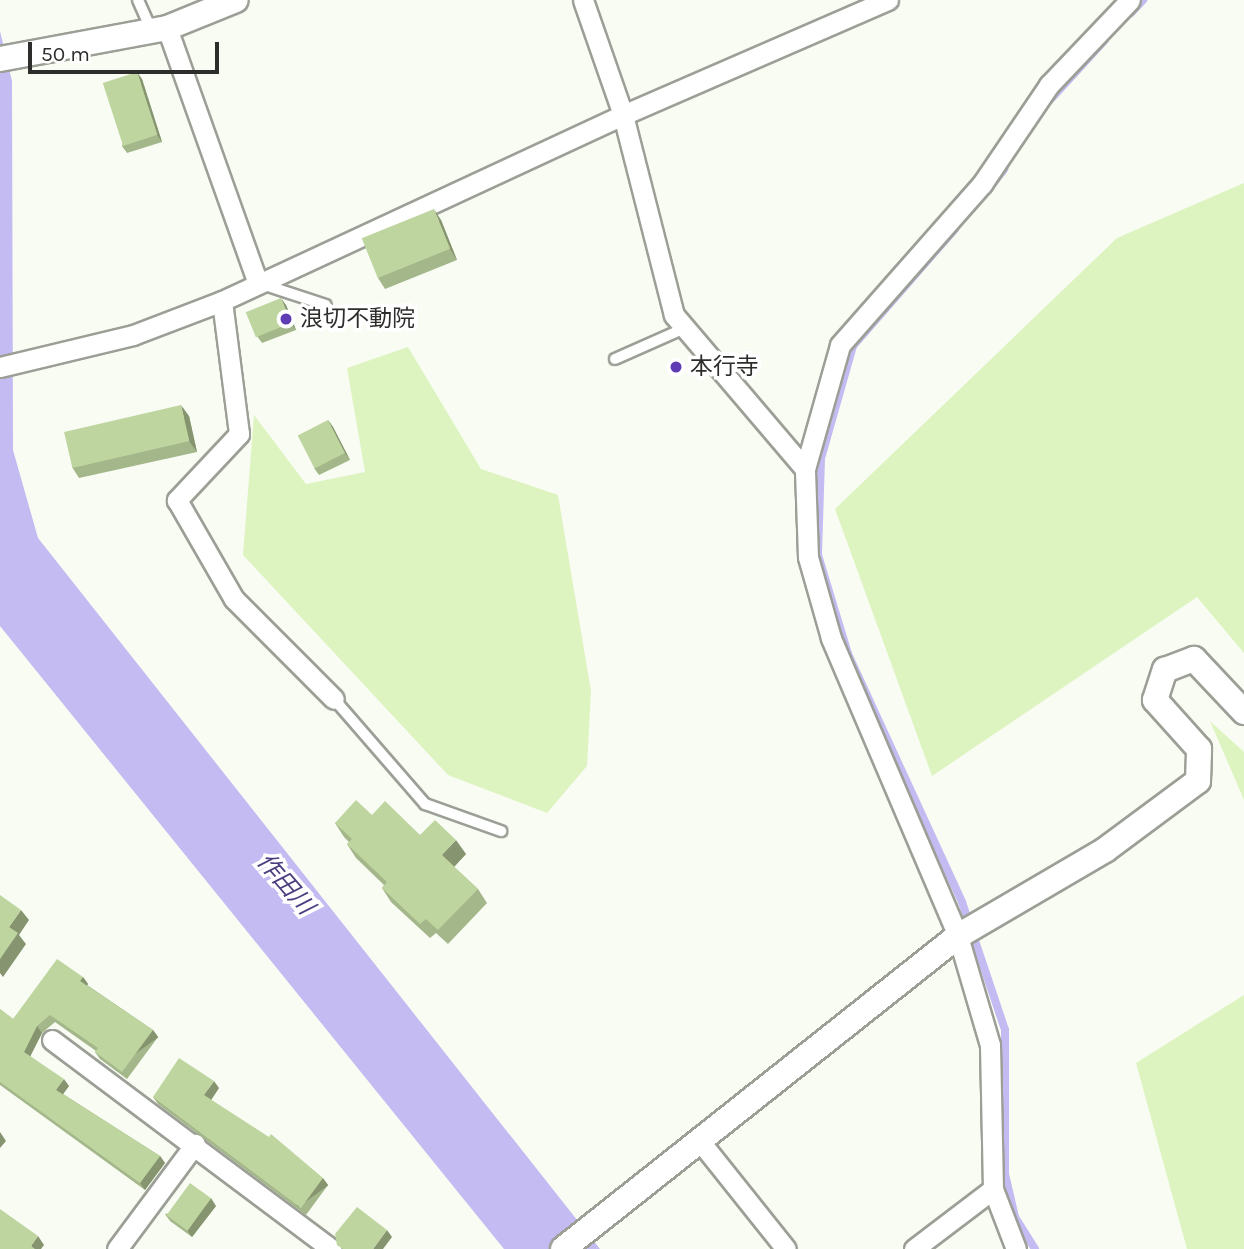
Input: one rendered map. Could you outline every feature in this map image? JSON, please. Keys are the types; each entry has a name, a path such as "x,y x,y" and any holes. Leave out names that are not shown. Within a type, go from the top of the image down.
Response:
{"street":[{"path":"0,59 159,30 236,0"},
{"path":"583,0 623,115 674,315 805,468"},
{"path":"0,367 46,359 133,335 222,301 623,115 888,0"},
{"path":"1016,1249 993,1189 990,1045 968,931 831,638 808,558 805,468 840,345 982,184 1049,85 1121,3"},
{"path":"159,30 258,283"},
{"path":"222,301 239,433 177,500 234,599 334,699"},
{"path":"564,1249 699,1140 968,931 1105,850 1198,781 1199,749 1155,700 1165,670 1194,659 1244,712"},
{"path":"52,1040 195,1144 331,1249"},
{"path":"699,1140 786,1249"},
{"path":"117,1249 195,1144"},
{"path":"914,1249 993,1189"}],"lane":[{"path":"138,0 159,30"},
{"path":"258,283 327,306"},
{"path":"615,359 685,328"},
{"path":"334,699 425,804 501,831"}],"green space":[{"path":"1244,183 1244,653 1197,597 932,776 835,509 1117,238"},
{"path":"408,347 481,469 558,495 591,691 587,766 547,813 448,775 243,555 254,415 306,484 365,472 347,368"},
{"path":"1210,721 1244,752 1244,800"},
{"path":"1244,995 1244,1249 1187,1249 1136,1063"}],"water":[{"name":"作田川","path":"0,31 12,81 13,450 38,538 600,1249 504,1249 0,626"}],"building":[{"path":"137,72 157,135 123,146 103,83"},
{"path":"434,209 450,249 378,278 362,238"},
{"path":"281,298 291,323 256,337 246,312"},
{"path":"181,405 189,441 72,468 64,432"},
{"path":"328,420 345,453 315,468 298,435"},
{"path":"356,800 372,815 385,801 420,835 435,820 456,840 442,855 478,889 438,930 426,919 420,924 382,888 387,882 347,844 352,839 335,823"},
{"path":"0,895 21,910 9,927 18,933 0,959"},
{"path":"57,959 83,977 80,981 153,1030 122,1072 95,1052 98,1048 50,1015 37,1026 24,1052 64,1079 56,1090 160,1156 140,1183 0,1082 0,1009 13,1019"},
{"path":"179,1058 214,1081 204,1095 269,1137 271,1134 323,1178 301,1208 153,1097"},
{"path":"190,1183 211,1198 188,1231 166,1215"},
{"path":"357,1207 387,1230 373,1249 343,1249 337,1245 335,1234"},
{"path":"0,1209 38,1236 31,1246 35,1249 0,1249"}],"waterway":[{"path":"1131,13 1143,0"},
{"path":"1050,100 1105,40"},
{"path":"984,195 1004,169"},
{"path":"955,229 853,346 821,458 818,555 848,654 962,902 1005,1030 1005,1174 1015,1217 1035,1249"}],"place":[{"name":"浪切不動院","path":"286,319"},
{"name":"本行寺","path":"676,367"}]}
